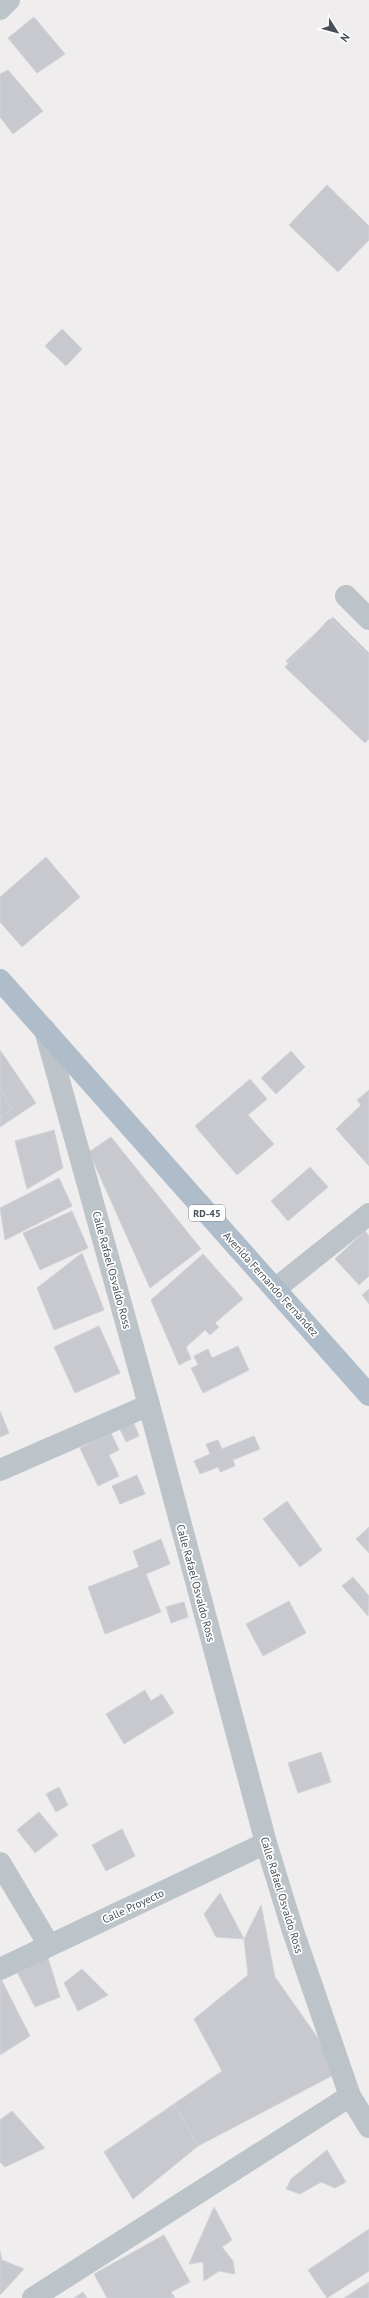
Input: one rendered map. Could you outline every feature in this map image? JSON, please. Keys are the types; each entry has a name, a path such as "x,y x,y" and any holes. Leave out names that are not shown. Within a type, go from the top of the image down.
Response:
{"main road":[{"name":"RD-45","path":"5,992 45,1030"},
{"name":"Avenida Fernando Fernández","path":"45,1030 369,1394"}],"street":[{"path":"0,9 9,0"},
{"path":"346,596 369,619"},
{"name":"Calle Rafael Osvaldo Ross","path":"45,1030 149,1405 266,1843 293,1931 350,2096 369,2127"},
{"path":"275,1289 369,1214"},
{"path":"0,1470 149,1405"},
{"name":"Calle Proyecto","path":"0,1969 266,1843"},
{"path":"0,1863 49,1945"},
{"path":"33,2298 350,2096"}],"building":[{"path":"34,17 65,54 37,73 8,38"},
{"path":"8,70 43,111 13,134 0,117 0,74"},
{"path":"327,185 369,226 369,240 338,272 289,225"},
{"path":"62,329 82,349 66,366 45,346"},
{"path":"333,617 369,653 369,728 363,734 286,661"},
{"path":"329,619 369,656 369,739 365,743 285,667"},
{"path":"46,857 80,897 22,947 0,922 0,897"},
{"path":"0,1050 36,1103 0,1127"},
{"path":"291,1051 305,1067 276,1094 261,1078"},
{"path":"250,1079 267,1099 248,1115 274,1144 237,1175 195,1126"},
{"path":"0,1088 12,1109 0,1118"},
{"path":"369,1090 369,1166 336,1129 361,1105 357,1100"},
{"path":"54,1130 63,1168 27,1189 15,1141"},
{"path":"111,1137 201,1249 150,1288 89,1152"},
{"path":"310,1167 328,1187 288,1221 271,1201"},
{"path":"59,1178 72,1206 5,1240 0,1208"},
{"path":"72,1211 88,1248 40,1270 23,1233"},
{"path":"365,1231 369,1236 369,1276 359,1285 335,1259"},
{"path":"82,1253 104,1310 54,1330 37,1288"},
{"path":"203,1254 243,1299 215,1323 219,1327 210,1335 205,1330 186,1347 191,1359 179,1365 151,1300"},
{"path":"369,1289 369,1304 362,1295"},
{"path":"99,1326 120,1373 75,1393 54,1347"},
{"path":"238,1346 249,1370 203,1393 191,1368 198,1365 194,1356 208,1349 212,1358"},
{"path":"0,1411 9,1433 0,1437"},
{"path":"133,1421 139,1436 126,1442 119,1427"},
{"path":"111,1433 119,1450 109,1455 119,1476 98,1486 80,1448"},
{"path":"254,1436 260,1449 233,1460 235,1466 220,1472 218,1467 200,1474 194,1461 210,1454 206,1444 218,1440 222,1449"},
{"path":"137,1475 145,1494 120,1504 112,1486"},
{"path":"287,1501 322,1550 300,1567 263,1519"},
{"path":"369,1527 369,1553 356,1539"},
{"path":"161,1539 170,1564 146,1574 161,1612 105,1634 88,1587 139,1567 133,1551"},
{"path":"353,1577 369,1596 368,1616 342,1586"},
{"path":"289,1601 306,1633 263,1656 246,1624"},
{"path":"184,1602 188,1617 171,1623 166,1607"},
{"path":"145,1690 151,1701 162,1694 174,1713 124,1744 106,1714"},
{"path":"321,1752 331,1782 298,1793 288,1763"},
{"path":"59,1787 68,1805 56,1812 46,1794"},
{"path":"39,1812 58,1835 35,1853 17,1830"},
{"path":"122,1829 135,1856 106,1871 92,1845"},
{"path":"220,1893 244,1939 216,1937 204,1914"},
{"path":"261,1905 275,1977 341,2071 198,2146 174,2104 222,2071 194,2019 248,1975 244,1939"},
{"path":"48,1958 60,1997 35,2007 16,1970"},
{"path":"82,1969 108,1995 78,2011 64,1983"},
{"path":"0,1977 30,2036 0,2055"},
{"path":"174,2104 198,2146 133,2199 104,2152"},
{"path":"12,2111 45,2148 5,2167 0,2162 0,2120"},
{"path":"327,2150 346,2182 335,2188 321,2182 300,2194 286,2189 291,2179"},
{"path":"214,2207 232,2240 222,2247 233,2261 235,2274 219,2271 204,2281 203,2262 189,2264"},
{"path":"369,2229 369,2271 327,2298 308,2270"},
{"path":"164,2235 190,2282 171,2292 175,2298 107,2298 94,2274"},
{"path":"0,2251 2,2260 24,2269 0,2295"},
{"path":"369,2282 369,2298 344,2298"},
{"path":"83,2292 87,2298 74,2298"}]}
